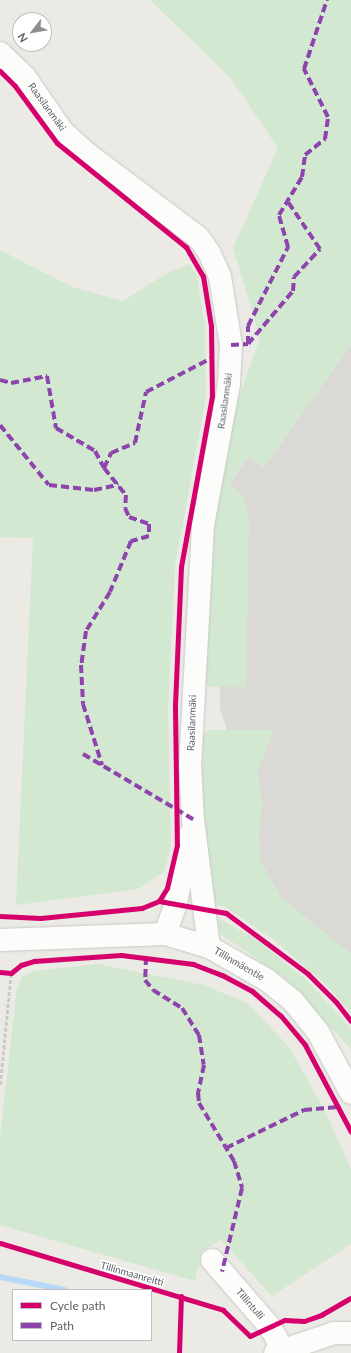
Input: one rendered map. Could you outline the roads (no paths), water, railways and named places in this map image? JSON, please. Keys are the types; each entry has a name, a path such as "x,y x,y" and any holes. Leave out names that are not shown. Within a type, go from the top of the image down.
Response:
{"street":[{"name":"Raasilanmäki","path":"0,53 25,76 63,132 198,237 209,252 220,277 231,345 229,384 203,526 190,765 193,819 209,947"},
{"name":"Raasilanmäki","path":"165,934 176,903 193,819"},
{"name":"Tillinmäentie","path":"0,940 165,934 209,947 267,980 292,1001 318,1032 351,1093"},
{"name":"Tillintulli","path":"212,1260 270,1327 282,1352"},
{"path":"282,1352 345,1329"}],"waterway":[{"path":"0,1277 60,1289"}]}
